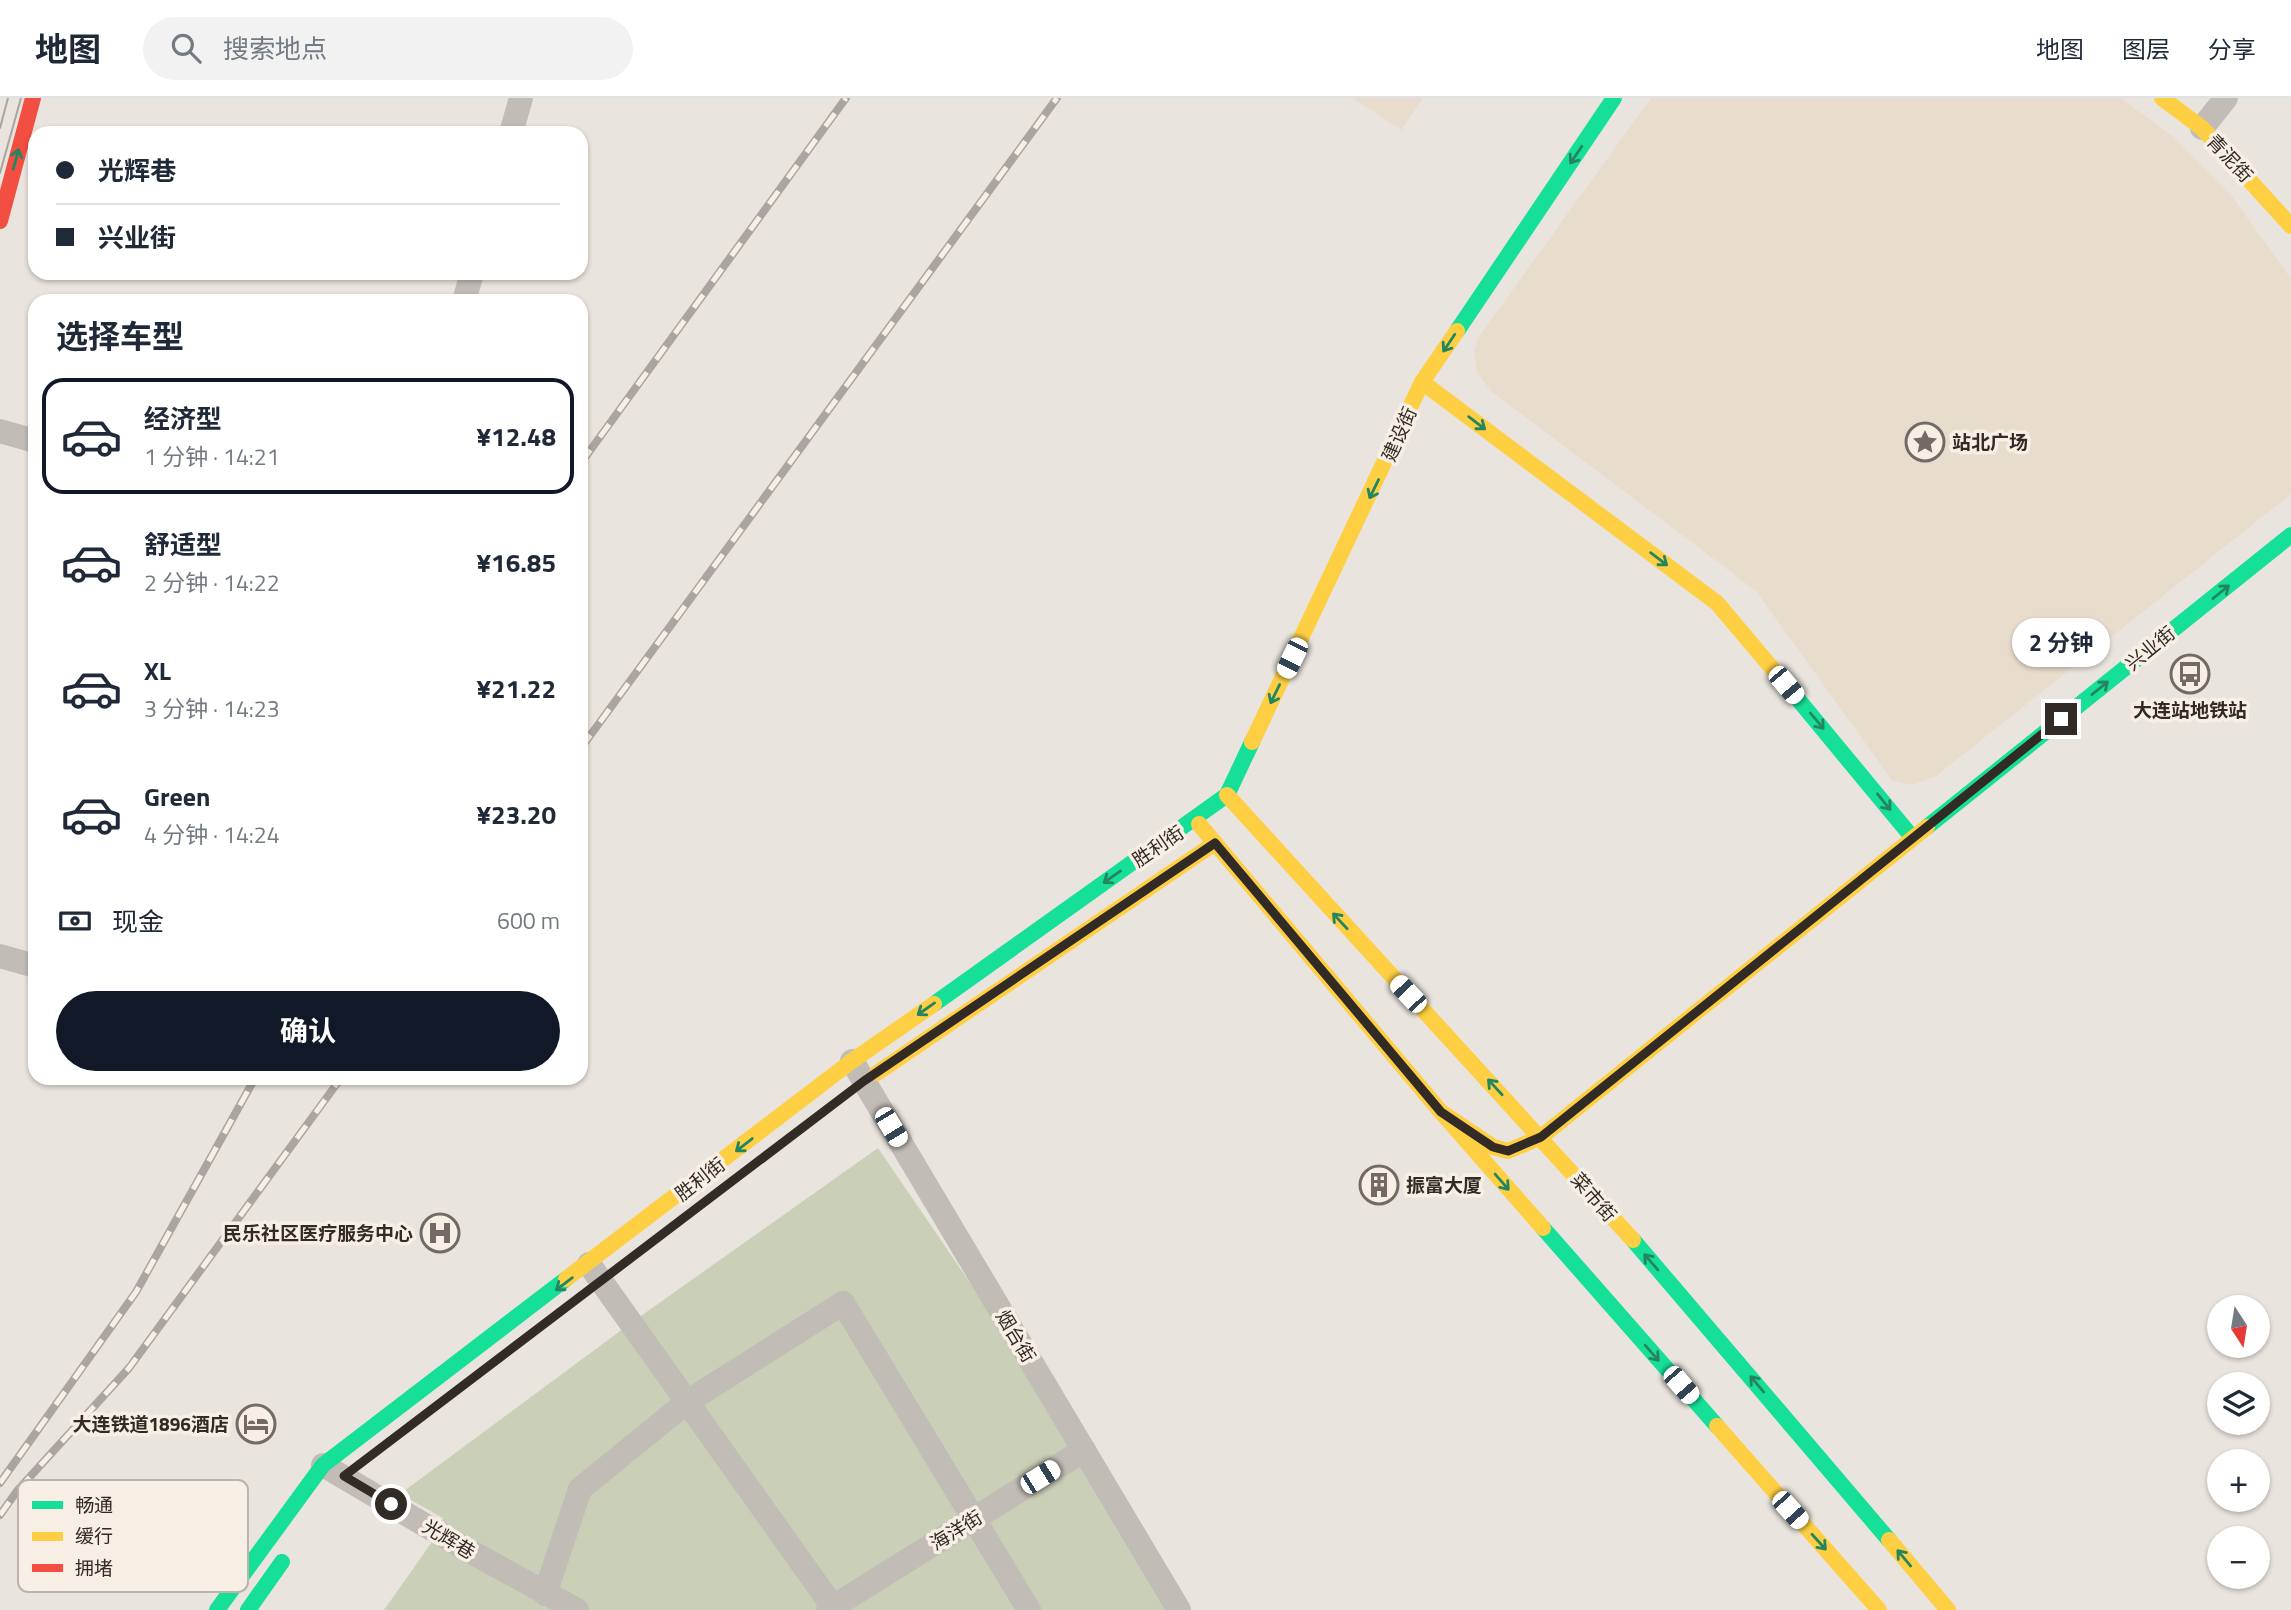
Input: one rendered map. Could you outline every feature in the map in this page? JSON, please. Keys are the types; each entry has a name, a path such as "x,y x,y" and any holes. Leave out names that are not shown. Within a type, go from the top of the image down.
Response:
{"main road":[{"path":"0,221 33,98"},
{"name":"建设街","path":"1227,795 1422,382 1614,98"},
{"name":"青泥街","path":"2162,98 2202,128 2291,226"},
{"path":"1422,382 1717,603 1912,837"},
{"name":"兴业街","path":"1441,1112 1493,1147 1508,1151 1541,1137 2291,535"},
{"name":"胜利街","path":"248,1576 341,1473 1227,795"},
{"name":"菜市街","path":"1227,795 1275,851 1541,1137 1712,1331 1948,1610"},
{"path":"1196,820 1441,1112 1879,1610"},
{"name":"胜利街","path":"854,1079 1215,843"},
{"path":"248,1610 296,1543"},
{"name":"胜利街","path":"217,1610 233,1592"}],"street":[{"path":"514,126 521,98"},
{"path":"2202,128 2226,98"},
{"path":"0,431 28,439"},
{"path":"0,956 28,963"},
{"name":"烟台街","path":"854,1079 1084,1450 1179,1610"},
{"path":"598,1277 831,1609"},
{"path":"545,1594 580,1489 687,1402 844,1303 1029,1610"},
{"name":"海洋街","path":"831,1609 1084,1450"},
{"name":"光辉巷","path":"341,1473 545,1594 577,1610"}],"green space":[{"path":"878,1148 1084,1450 1179,1610 384,1610 439,1532 443,1518 400,1494 631,1323"}],"shaded area":[{"path":"1353,98 1423,98 1401,130"},
{"name":"站北广场","path":"1651,98 2120,98 2171,135 2231,195 2291,279 2291,494 1936,776 1912,785 1892,780 1756,591 1491,391 1477,372 1474,351 1478,338"}],"tram line":[{"path":"0,128 8,98"},
{"path":"0,173 21,98"}],"railway":[{"path":"588,453 846,98"},
{"path":"588,738 1057,98"},
{"path":"0,1483 136,1292 251,1085"},
{"path":"27,1480 129,1368 336,1085"},
{"path":"0,1515 18,1490"}],"traffic: fast":[{"path":"1457,331 1614,98"},
{"path":"1927,827 2291,535"},
{"path":"1787,686 1912,837"},
{"path":"934,1004 1227,795 1252,742"},
{"path":"1543,1228 1717,1426"},
{"path":"1633,1240 1889,1540"},
{"path":"248,1568 323,1465 566,1279"},
{"path":"248,1610 282,1562"},
{"path":"217,1610 230,1592"}],"traffic: slow":[{"path":"2162,98 2202,128 2291,226"},
{"path":"1252,742 1422,382 1457,331"},
{"path":"1422,382 1717,603 1787,686"},
{"path":"1227,795 1633,1240"},
{"path":"1199,824 1441,1112 1543,1228"},
{"path":"1441,1112 1493,1147 1508,1151 1541,1137 1927,827"},
{"path":"877,1073 1215,843"},
{"path":"566,1279 852,1061 934,1004"},
{"path":"1717,1426 1879,1610"},
{"path":"1889,1540 1948,1610"}],"traffic: jam":[{"path":"0,221 33,98"}],"place":[{"name":"站北广场","path":"1925,442"},
{"name":"大连站地铁站","path":"2190,674"},
{"name":"振富大厦","path":"1379,1185"},
{"name":"民乐社区医疗服务中心","path":"440,1233"},
{"name":"大连铁道1896酒店","path":"256,1424"}],"route":[{"path":"391,1504 344,1476 864,1081 1215,843 1441,1112 1493,1147 1508,1151 1541,1137 2061,719"}]}
